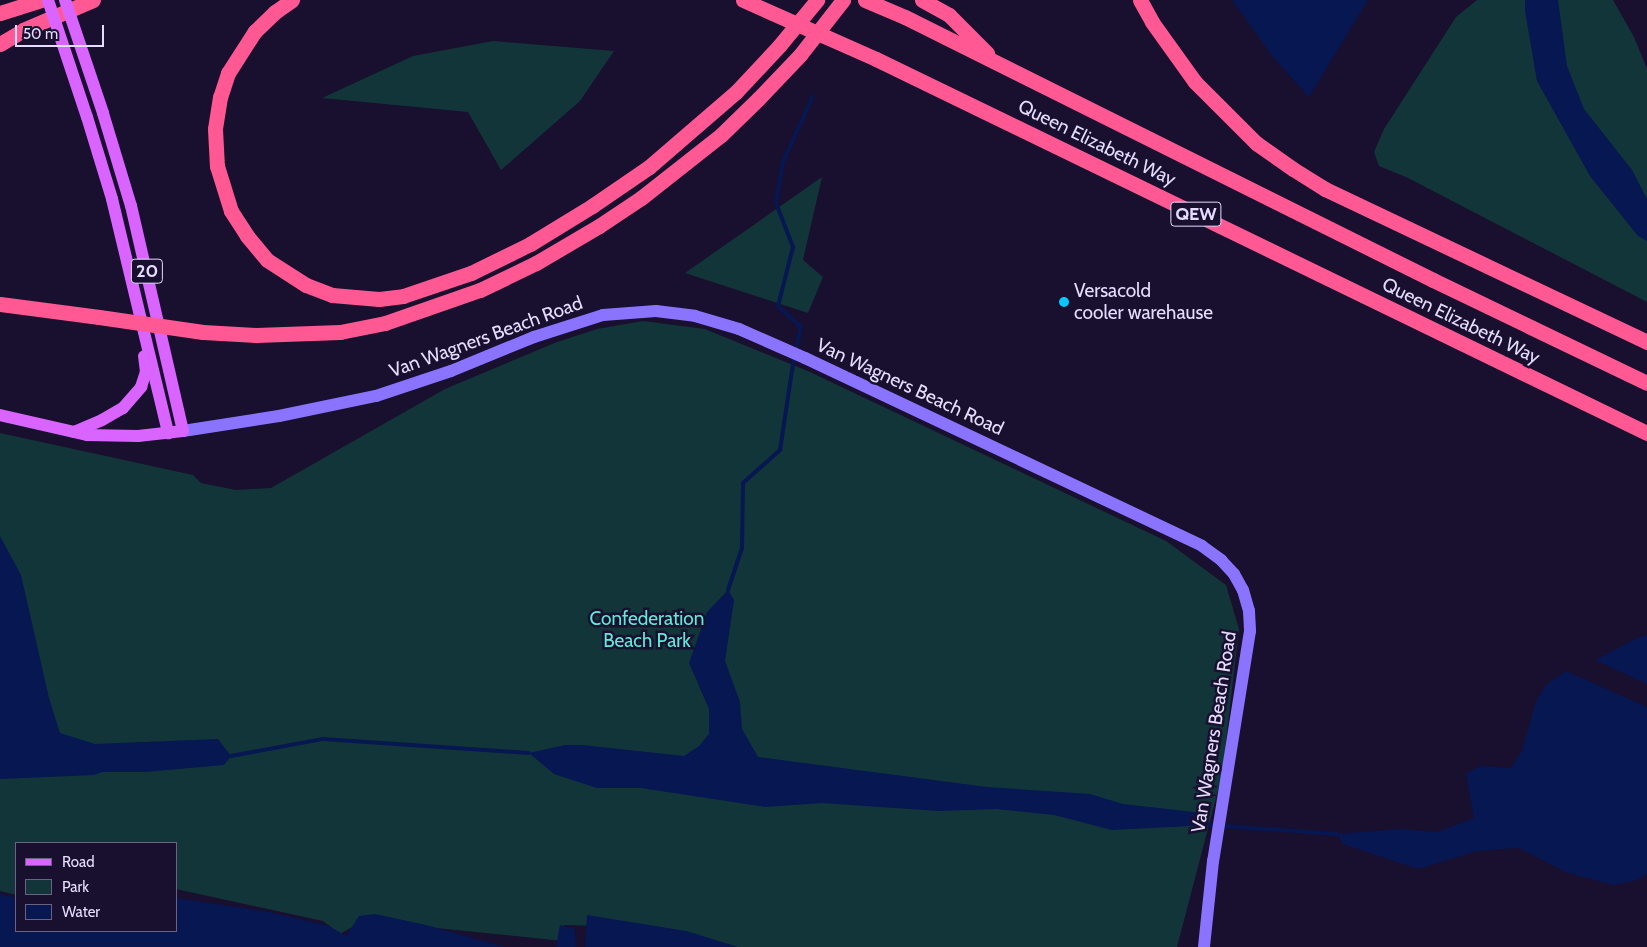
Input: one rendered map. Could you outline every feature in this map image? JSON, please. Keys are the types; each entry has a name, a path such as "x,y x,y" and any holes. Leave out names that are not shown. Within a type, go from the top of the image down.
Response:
{"highway":[{"path":"0,13 41,0"},
{"path":"0,44 23,30 93,0"},
{"path":"292,0 275,12 255,31 228,73 220,97 215,129 217,166 231,211 247,236 267,260 306,286 332,295 378,300 404,296 471,273 530,244 592,206 649,167 736,92 779,46 817,0"},
{"name":"Queen Elizabeth Way","path":"743,0 876,59 1647,433"},
{"path":"0,304 203,332 256,335 340,332 385,323 480,290 536,263 599,226 641,198 721,135 800,55 843,0"},
{"name":"Queen Elizabeth Way","path":"865,0 905,17 1432,280 1647,382"},
{"path":"922,0 949,15 995,62"},
{"path":"1140,0 1152,22 1195,82 1256,143 1293,169 1326,189 1647,342"}],"main road":[{"name":"20","path":"48,0 112,200 168,434"},
{"name":"20","path":"65,0 103,113 131,206 183,432"},
{"path":"73,432 99,422 123,408 141,388 146,372 144,350 146,338"},
{"path":"0,416 87,435 130,436 183,432"}],"street":[{"name":"Van Wagners Beach Road","path":"183,432 279,416 376,396 451,371 534,337 603,316 656,311 695,316 740,329 1202,546 1221,560 1234,574 1243,590 1249,610 1250,631 1213,861 1204,947"}],"green space":[{"path":"1477,0 1613,0 1634,37 1647,69 1647,302 1408,178 1379,166 1374,152 1384,129 1456,17"},
{"path":"493,41 614,51 580,101 501,170 468,112 322,98 413,56"},
{"path":"822,177 803,260 823,277 808,313 685,273"},
{"name":"Confederation Beach Park","path":"643,321 705,329 810,372 1166,541 1226,585 1239,629 1222,775 1177,947 733,947 598,926 564,925 563,941 378,922 361,922 340,934 323,921 178,889 178,842 15,842 15,895 0,891 0,433 193,475 201,483 236,490 271,488 445,389 557,342 597,329"}],"water":[{"path":"1232,0 1368,0 1309,97 1273,57"},
{"path":"1525,0 1558,0 1567,66 1584,109 1632,170 1647,199 1647,241 1638,236 1590,176 1537,81 1525,11"},
{"path":"0,536 21,575 49,698 60,733 95,744 218,739 231,756 224,765 145,772 102,772 94,775 0,779"},
{"path":"728,590 734,600 725,661 740,702 742,729 758,757 987,787 1090,794 1123,804 1203,813 1210,825 1112,830 1054,815 997,809 939,811 822,803 765,807 641,788 597,788 554,774 529,753 565,745 582,745 684,756 699,746 709,734 709,709 689,663 707,612"},
{"path":"1647,635 1647,684 1595,660 1637,638"},
{"path":"1566,671 1647,707 1647,874 1637,880 1614,885 1565,872 1519,848 1477,851 1418,869 1343,844 1337,834 1401,829 1437,832 1474,818 1466,774 1480,766 1511,768 1522,750 1536,701 1546,685"},
{"path":"0,894 15,898 15,932 178,932 178,898 269,912 329,926 346,936 359,916 375,914 426,925 505,947 0,947"},
{"path":"587,915 686,931 738,947 585,947"},
{"path":"560,925 575,929 576,947 556,947"}],"waterway":[{"path":"796,350 801,327 778,306 793,247 776,203 783,162 813,96"},
{"path":"728,590 742,548 743,483 780,450 794,357"},
{"path":"231,756 323,739 529,753"},
{"path":"1210,825 1337,834"}],"place":[{"name":"Versacold cooler warehause","path":"1064,302"}]}
